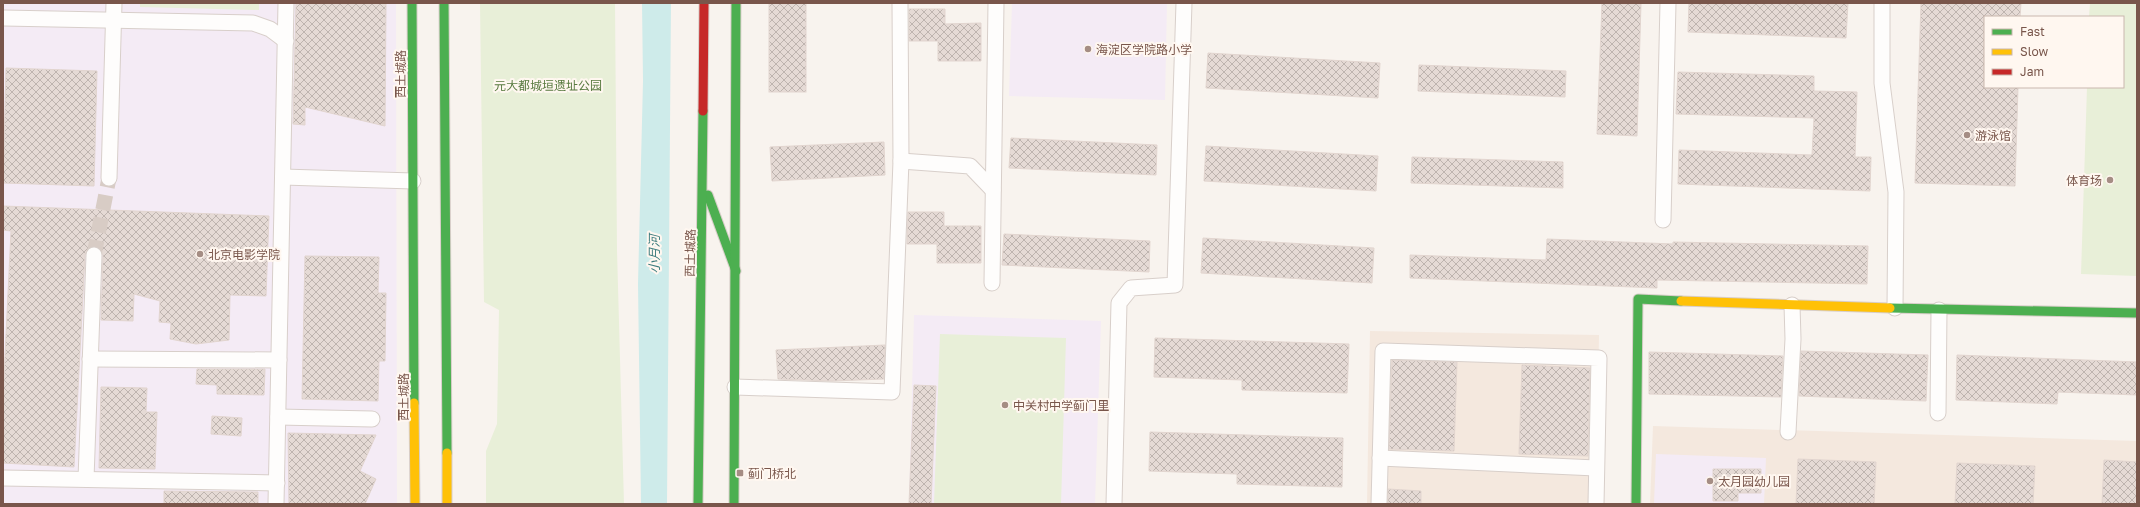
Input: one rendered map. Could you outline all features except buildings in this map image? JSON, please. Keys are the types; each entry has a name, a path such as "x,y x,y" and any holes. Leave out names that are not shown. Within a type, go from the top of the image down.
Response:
{"main road":[{"name":"西土城路","path":"412,3 415,504"},
{"path":"444,3 447,504"},
{"name":"西土城路","path":"698,504 704,3"},
{"path":"734,504 736,3"},
{"path":"703,183 736,271"},
{"path":"1636,504 1638,299 1939,310 2137,314"}],"street":[{"path":"109,178 114,3"},
{"path":"276,504 286,3"},
{"path":"735,387 892,392 901,162 900,3"},
{"path":"992,283 996,3"},
{"path":"1114,504 1119,302 1131,288 1175,285 1184,3"},
{"path":"1663,220 1668,3"},
{"path":"1882,3 1882,83 1896,192 1894,308"},
{"path":"4,18 253,23 270,29 286,41"},
{"path":"901,162 970,166 993,190"},
{"path":"283,177 413,181"},
{"path":"86,479 94,255"},
{"path":"1788,432 1793,339 1792,305"},
{"path":"1938,413 1939,310"},
{"path":"1379,504 1383,350 1598,358 1596,504"},
{"path":"90,359 279,360"},
{"path":"278,416 372,419"},
{"path":"1380,458 1596,468"},
{"path":"3,478 277,483"}],"shaded area":[{"name":"北京电影学院","path":"3,3 396,3 397,504 3,504"},
{"name":"海淀区学院路小学","path":"1012,3 1167,3 1165,100 1009,96"},
{"name":"中关村中学蓟门里","path":"914,315 1101,321 1095,504 909,504"},
{"path":"1370,331 1599,335 1596,504 1367,504"},
{"path":"1653,426 2137,441 2137,504 1650,504"},
{"name":"太月园幼儿园","path":"1656,454 1766,458 1764,504 1654,504"}],"green space":[{"path":"140,3 259,3 259,10 140,7"},
{"name":"元大都城垣遗址公园","path":"480,3 615,3 617,250 624,504 486,504 486,451 497,424 499,310 484,302"},
{"name":"体育场","path":"2090,3 2137,3 2137,276 2081,274 2087,88 2124,88 2124,16 2089,16"},
{"name":"中关村中学蓟门里","path":"940,334 1066,338 1061,504 934,504"}],"water":[{"name":"小月河","path":"642,3 671,3 667,504 641,504 638,284 643,81"}],"tunnel":[{"path":"94,255 109,178"}],"traffic: fast":[{"path":"412,3 414,403"},
{"path":"444,3 447,453"},
{"path":"734,504 736,3"},
{"path":"698,504 703,111"},
{"path":"708,195 736,271"},
{"path":"1636,504 1638,299 1681,301"},
{"path":"1890,308 2137,313"}],"traffic: slow":[{"path":"1681,301 1890,308"},
{"path":"414,403 415,504"},
{"path":"447,453 447,504"}],"traffic: jam":[{"path":"703,111 704,3"}],"place":[{"name":"海淀区学院路小学","path":"1088,49"},
{"name":"游泳馆","path":"1967,135"},
{"name":"体育场","path":"2110,180"},
{"name":"北京电影学院","path":"200,254"},
{"name":"中关村中学蓟门里","path":"1005,405"},
{"name":"蓟门桥北","path":"740,473"},
{"name":"太月园幼儿园","path":"1710,481"}]}
